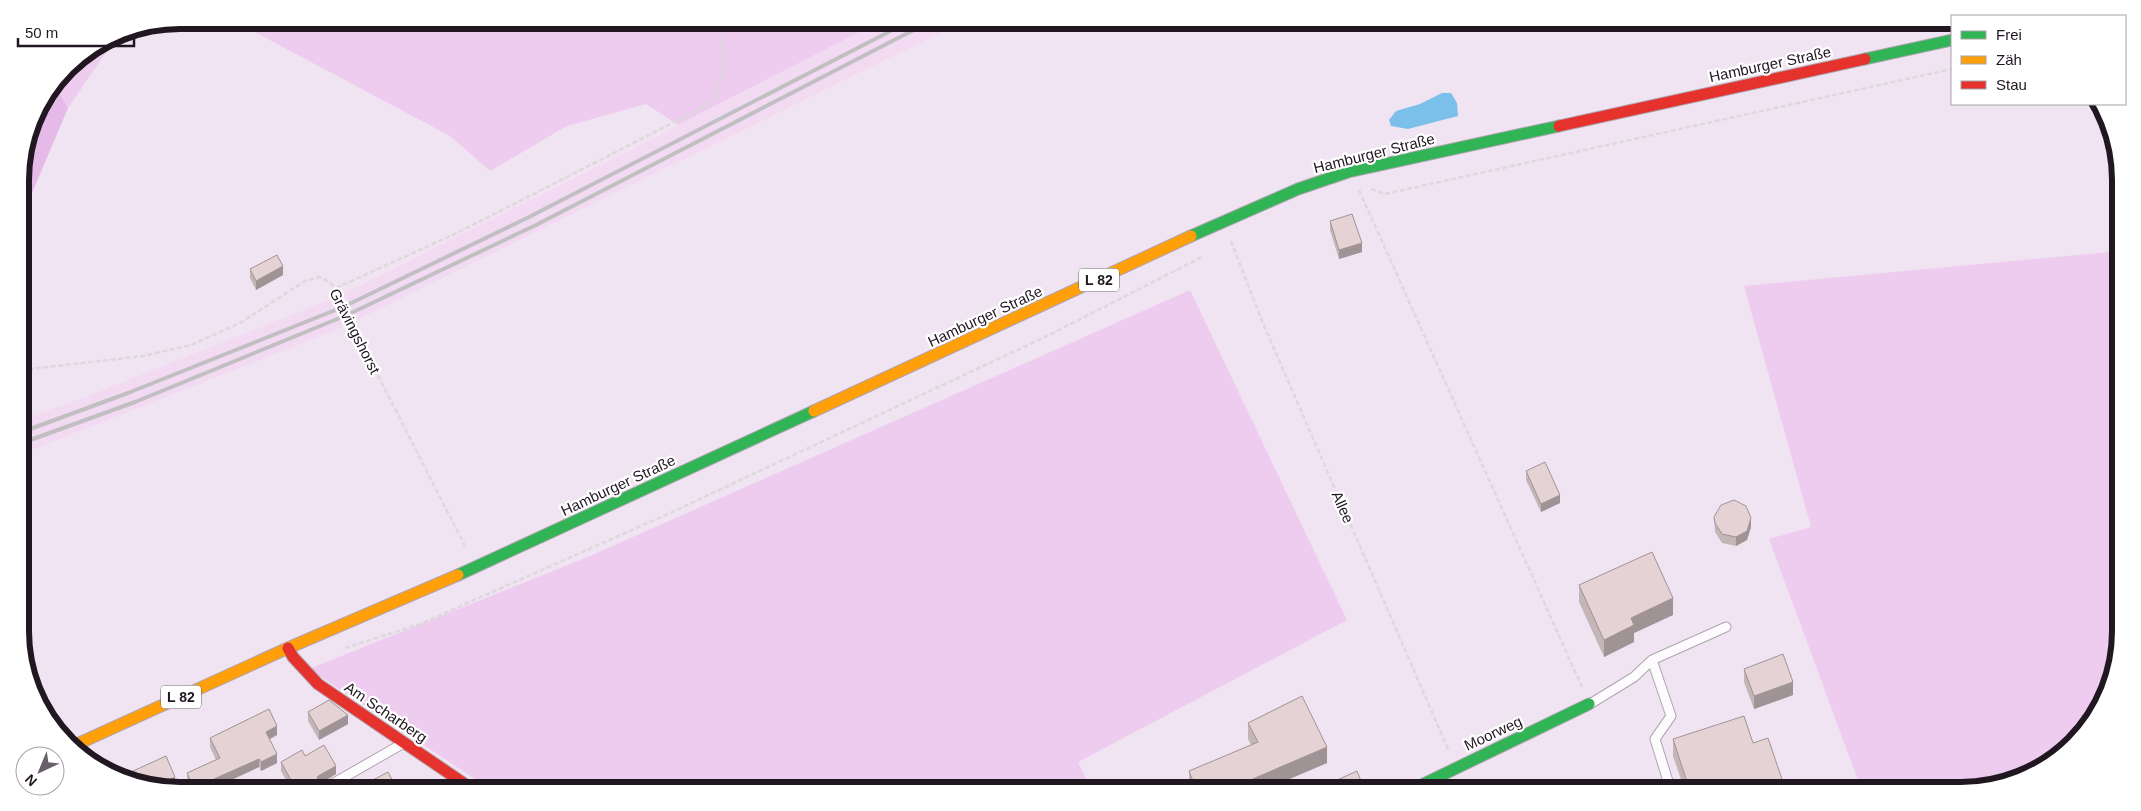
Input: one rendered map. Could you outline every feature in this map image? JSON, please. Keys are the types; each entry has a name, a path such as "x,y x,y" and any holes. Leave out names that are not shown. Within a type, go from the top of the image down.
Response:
{"main road":[{"name":"Hamburger Straße","path":"78,743 288,648 476,567 1224,221 1298,189 1348,172 1951,40"},
{"name":"Am Scharberg","path":"288,648 293,657 318,684 462,782"},
{"name":"Moorweg","path":"1427,782 1589,704"}],"lane":[{"path":"1589,704 1634,677 1652,660 1726,626"},
{"path":"1652,660 1670,716 1655,739 1668,782"},
{"path":"335,782 405,743"}],"path":[{"path":"336,288 459,232 696,111 714,96 722,71 722,41 719,29"},
{"path":"1369,187 1378,193 1385,194 1951,68"},
{"path":"1356,183 1589,704"},
{"name":"Allee","path":"1224,221 1262,321 1457,767"},
{"path":"345,648 420,624 668,514 1045,337 1205,255"},
{"name":"Grävingshorst","path":"29,369 143,356 191,345 240,323 305,281 319,277 336,288 343,307 476,567"}],"shaded area":[{"path":"249,29 865,29 678,125 646,104 567,126 490,171 450,136"},
{"path":"866,29 949,29 357,320 345,293 631,150"},
{"path":"111,45 68,108 58,91 80,66"},
{"path":"58,91 68,108 29,200 29,170 34,140 40,122"},
{"path":"2112,252 2111,651 2104,680 2097,698 2087,715 2068,738 2045,757 2028,767 2010,774 1971,782 1859,782 1769,539 1811,527 1744,286"},
{"path":"1190,290 1347,620 1078,762 1088,782 479,782 309,669 590,556"},
{"path":"331,299 343,327 29,451 29,417"}],"water":[{"path":"1442,93 1451,93 1457,103 1458,116 1408,129 1391,126 1389,120 1396,111 1420,104"}],"building":[{"path":"1352,214 1362,243 1339,250 1330,221"},
{"path":"277,255 283,266 256,281 250,269"},
{"path":"1545,462 1560,495 1541,504 1526,471"},
{"path":"1734,500 1746,506 1751,518 1747,531 1736,537 1722,534 1715,523 1714,517 1721,505"},
{"path":"1652,552 1673,598 1631,618 1634,625 1604,640 1579,585"},
{"path":"1783,654 1793,682 1754,696 1744,669"},
{"path":"1302,696 1327,747 1246,782 1193,782 1189,771 1258,742 1248,723"},
{"path":"329,700 348,715 319,731 308,712"},
{"path":"269,709 277,726 266,732 277,754 261,762 259,759 214,779 216,782 191,782 187,773 220,758 210,738"},
{"path":"1744,716 1753,743 1768,738 1783,782 1687,782 1673,739"},
{"path":"324,745 336,766 318,776 316,782 292,782 281,762 302,750 305,756"},
{"path":"166,756 175,777 166,781 160,781 129,773"},
{"path":"1357,771 1361,782 1333,782"},
{"path":"388,772 393,782 369,782"}],"railway":[{"path":"29,429 128,393 343,307 529,217 895,29"},
{"path":"29,440 135,402 347,315 536,225 916,29"}],"traffic: fast":[{"path":"1865,59 1951,40"},
{"path":"1191,236 1298,189 1348,172 1559,126"},
{"path":"458,575 814,411"},
{"path":"1428,782 1589,704"}],"traffic: slow":[{"path":"814,411 1191,236"},
{"path":"78,743 288,648 458,575"}],"traffic: jam":[{"path":"1559,126 1865,59"},
{"path":"288,648 293,657 318,684 462,782"}]}
